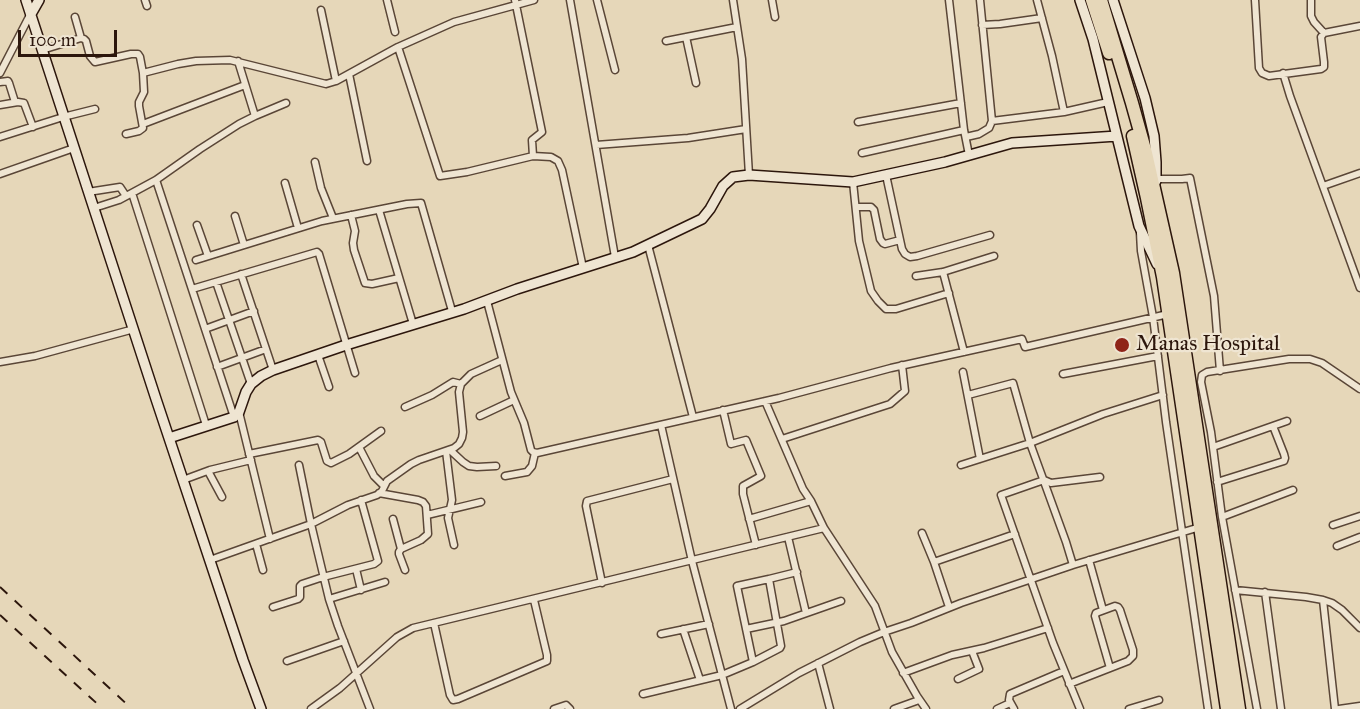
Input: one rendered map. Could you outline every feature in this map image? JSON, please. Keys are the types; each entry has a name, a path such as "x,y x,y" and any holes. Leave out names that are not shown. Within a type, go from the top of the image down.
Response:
{"highway":[{"path":"1092,0 1131,131 1148,198 1163,277 1227,709"},
{"path":"1101,0 1132,103 1156,197 1196,376 1203,473 1239,709"}],"street":[{"path":"26,0 169,438 261,709"},
{"path":"0,73 39,0"},
{"path":"387,0 395,32"},
{"path":"143,73 178,64 216,59 238,61 326,84 336,81 398,47 454,22 515,2 534,0"},
{"path":"570,0 615,258"},
{"path":"597,0 615,70"},
{"path":"734,0 742,59 749,175"},
{"path":"772,0 775,18"},
{"path":"949,0 969,155"},
{"path":"862,153 965,133 979,134 989,128 992,121 980,0"},
{"path":"1037,0 1064,112"},
{"path":"1080,0 1139,226 1208,709"},
{"path":"1113,0 1145,98 1154,135 1156,197"},
{"path":"1255,0 1259,68 1262,73 1269,76 1321,69 1324,67 1321,37 1324,33 1360,26"},
{"path":"1311,0 1311,16 1324,33"},
{"path":"515,2 542,132 532,140 533,156"},
{"path":"321,10 336,81"},
{"path":"75,17 81,38 86,41 90,56 95,62 136,54 140,57 144,92 139,106 142,130 126,134"},
{"path":"982,25 1042,18"},
{"path":"666,41 737,27"},
{"path":"686,37 696,83"},
{"path":"42,50 81,38"},
{"path":"398,47 440,176 533,156 551,157 558,160 583,268"},
{"path":"238,61 255,116"},
{"path":"1283,73 1360,288"},
{"path":"349,74 368,161"},
{"path":"0,82 8,81 15,102"},
{"path":"143,124 245,85"},
{"path":"992,121 1064,112 1108,102"},
{"path":"0,105 24,103 33,127"},
{"path":"94,208 156,180 255,116 286,103"},
{"path":"858,122 961,103"},
{"path":"0,137 95,109"},
{"path":"596,145 688,138 746,129"},
{"path":"169,438 236,415 251,384 273,370 633,252 702,219 723,186 733,177 749,175 853,182 1012,143 1117,136"},
{"path":"0,174 74,148"},
{"path":"315,162 321,188 333,218"},
{"path":"1323,186 1360,173"},
{"path":"886,175 905,254 917,256 990,235"},
{"path":"1156,179 1190,178 1214,296 1220,371"},
{"path":"156,180 217,367 250,457 270,539"},
{"path":"853,182 859,241 871,291 878,301 886,309 896,309 949,293"},
{"path":"285,183 298,228"},
{"path":"88,192 120,187 129,194 206,425"},
{"path":"196,260 333,218 421,203 452,311"},
{"path":"856,207 871,207 874,210 880,239 883,243 900,240"},
{"path":"379,210 413,324"},
{"path":"351,215 355,231 352,243 365,283 372,284 399,278"},
{"path":"235,216 244,245"},
{"path":"196,225 208,256"},
{"path":"1139,226 1163,277"},
{"path":"648,245 693,417"},
{"path":"192,289 317,252 355,373"},
{"path":"916,276 943,272 994,256"},
{"path":"943,272 964,352"},
{"path":"241,274 273,370"},
{"path":"216,282 251,384"},
{"path":"487,301 514,400 524,423 531,450 535,453"},
{"path":"205,329 254,311"},
{"path":"535,453 765,401 902,365 1022,339 1025,347 1168,314"},
{"path":"0,362 35,356 134,329"},
{"path":"217,367 266,349"},
{"path":"318,355 329,387"},
{"path":"1063,374 1158,356"},
{"path":"1257,709 1222,517 1213,447 1201,382 1196,376 1289,359 1310,359 1322,363 1360,389"},
{"path":"379,493 394,474 419,459 459,444 462,438 459,392 461,384 471,374 502,360"},
{"path":"782,440 890,404 905,391 902,365"},
{"path":"963,372 980,459"},
{"path":"405,407 432,395 453,382 461,384"},
{"path":"968,395 1013,383 1030,442 1073,565"},
{"path":"961,465 1162,395"},
{"path":"480,416 514,400"},
{"path":"765,401 824,528 875,606 903,673 926,709"},
{"path":"723,410 731,444 746,440 761,476 743,486 742,494 756,545"},
{"path":"1213,447 1287,421"},
{"path":"661,425 692,561 731,709"},
{"path":"1217,482 1284,461 1284,454 1273,426"},
{"path":"183,480 250,457 318,440 321,442 327,461 331,463 349,454 381,431"},
{"path":"359,447 376,477 384,486"},
{"path":"448,450 469,466 496,466"},
{"path":"448,450 452,500 448,518 454,545"},
{"path":"506,476 526,472 532,466 535,453"},
{"path":"299,465 329,599 370,709"},
{"path":"208,471 222,498"},
{"path":"1077,708 1001,495 1044,480 1051,483 1100,477"},
{"path":"602,583 586,506 587,501 673,479"},
{"path":"1222,517 1293,490"},
{"path":"210,560 311,524 348,505 379,493 423,502 426,506 428,534 421,540 401,549"},
{"path":"273,608 298,599 300,586 378,561 360,500"},
{"path":"749,519 811,501"},
{"path":"427,515 481,502"},
{"path":"1333,525 1360,516"},
{"path":"393,519 401,549 399,554 405,570"},
{"path":"740,709 751,706 799,672 884,632 1030,579 1200,527"},
{"path":"311,709 327,699 404,633 413,628 824,528"},
{"path":"922,533 949,608"},
{"path":"934,562 1015,534"},
{"path":"788,537 806,613"},
{"path":"1337,546 1360,537"},
{"path":"256,544 263,570"},
{"path":"1089,560 1103,610"},
{"path":"356,569 362,590"},
{"path":"753,662 736,586 796,572"},
{"path":"643,694 722,675 780,648 769,579"},
{"path":"329,599 385,582"},
{"path":"1235,590 1323,600 1342,610 1360,628"},
{"path":"1265,592 1281,709"},
{"path":"434,623 450,695 453,700 458,699 547,661 534,600"},
{"path":"1323,600 1337,709 1360,706"},
{"path":"746,629 776,623 841,601"},
{"path":"1069,684 1110,668 1131,659 1133,656 1120,610 1115,606 1096,613 1095,616 1110,668"},
{"path":"661,634 709,624"},
{"path":"903,673 958,653 972,651 1048,628"},
{"path":"683,629 700,680"},
{"path":"287,661 344,641"},
{"path":"958,679 979,669 972,651"},
{"path":"818,663 830,709"},
{"path":"997,709 1012,706 1009,697 1014,692 1064,671"},
{"path":"894,709 919,700"},
{"path":"1129,709 1159,700"},
{"path":"554,709 566,705 570,709"}],"railway":[{"path":"0,587 132,709"},
{"path":"0,615 103,709"}],"place":[{"name":"Manas Hospital","path":"1122,345"}]}
